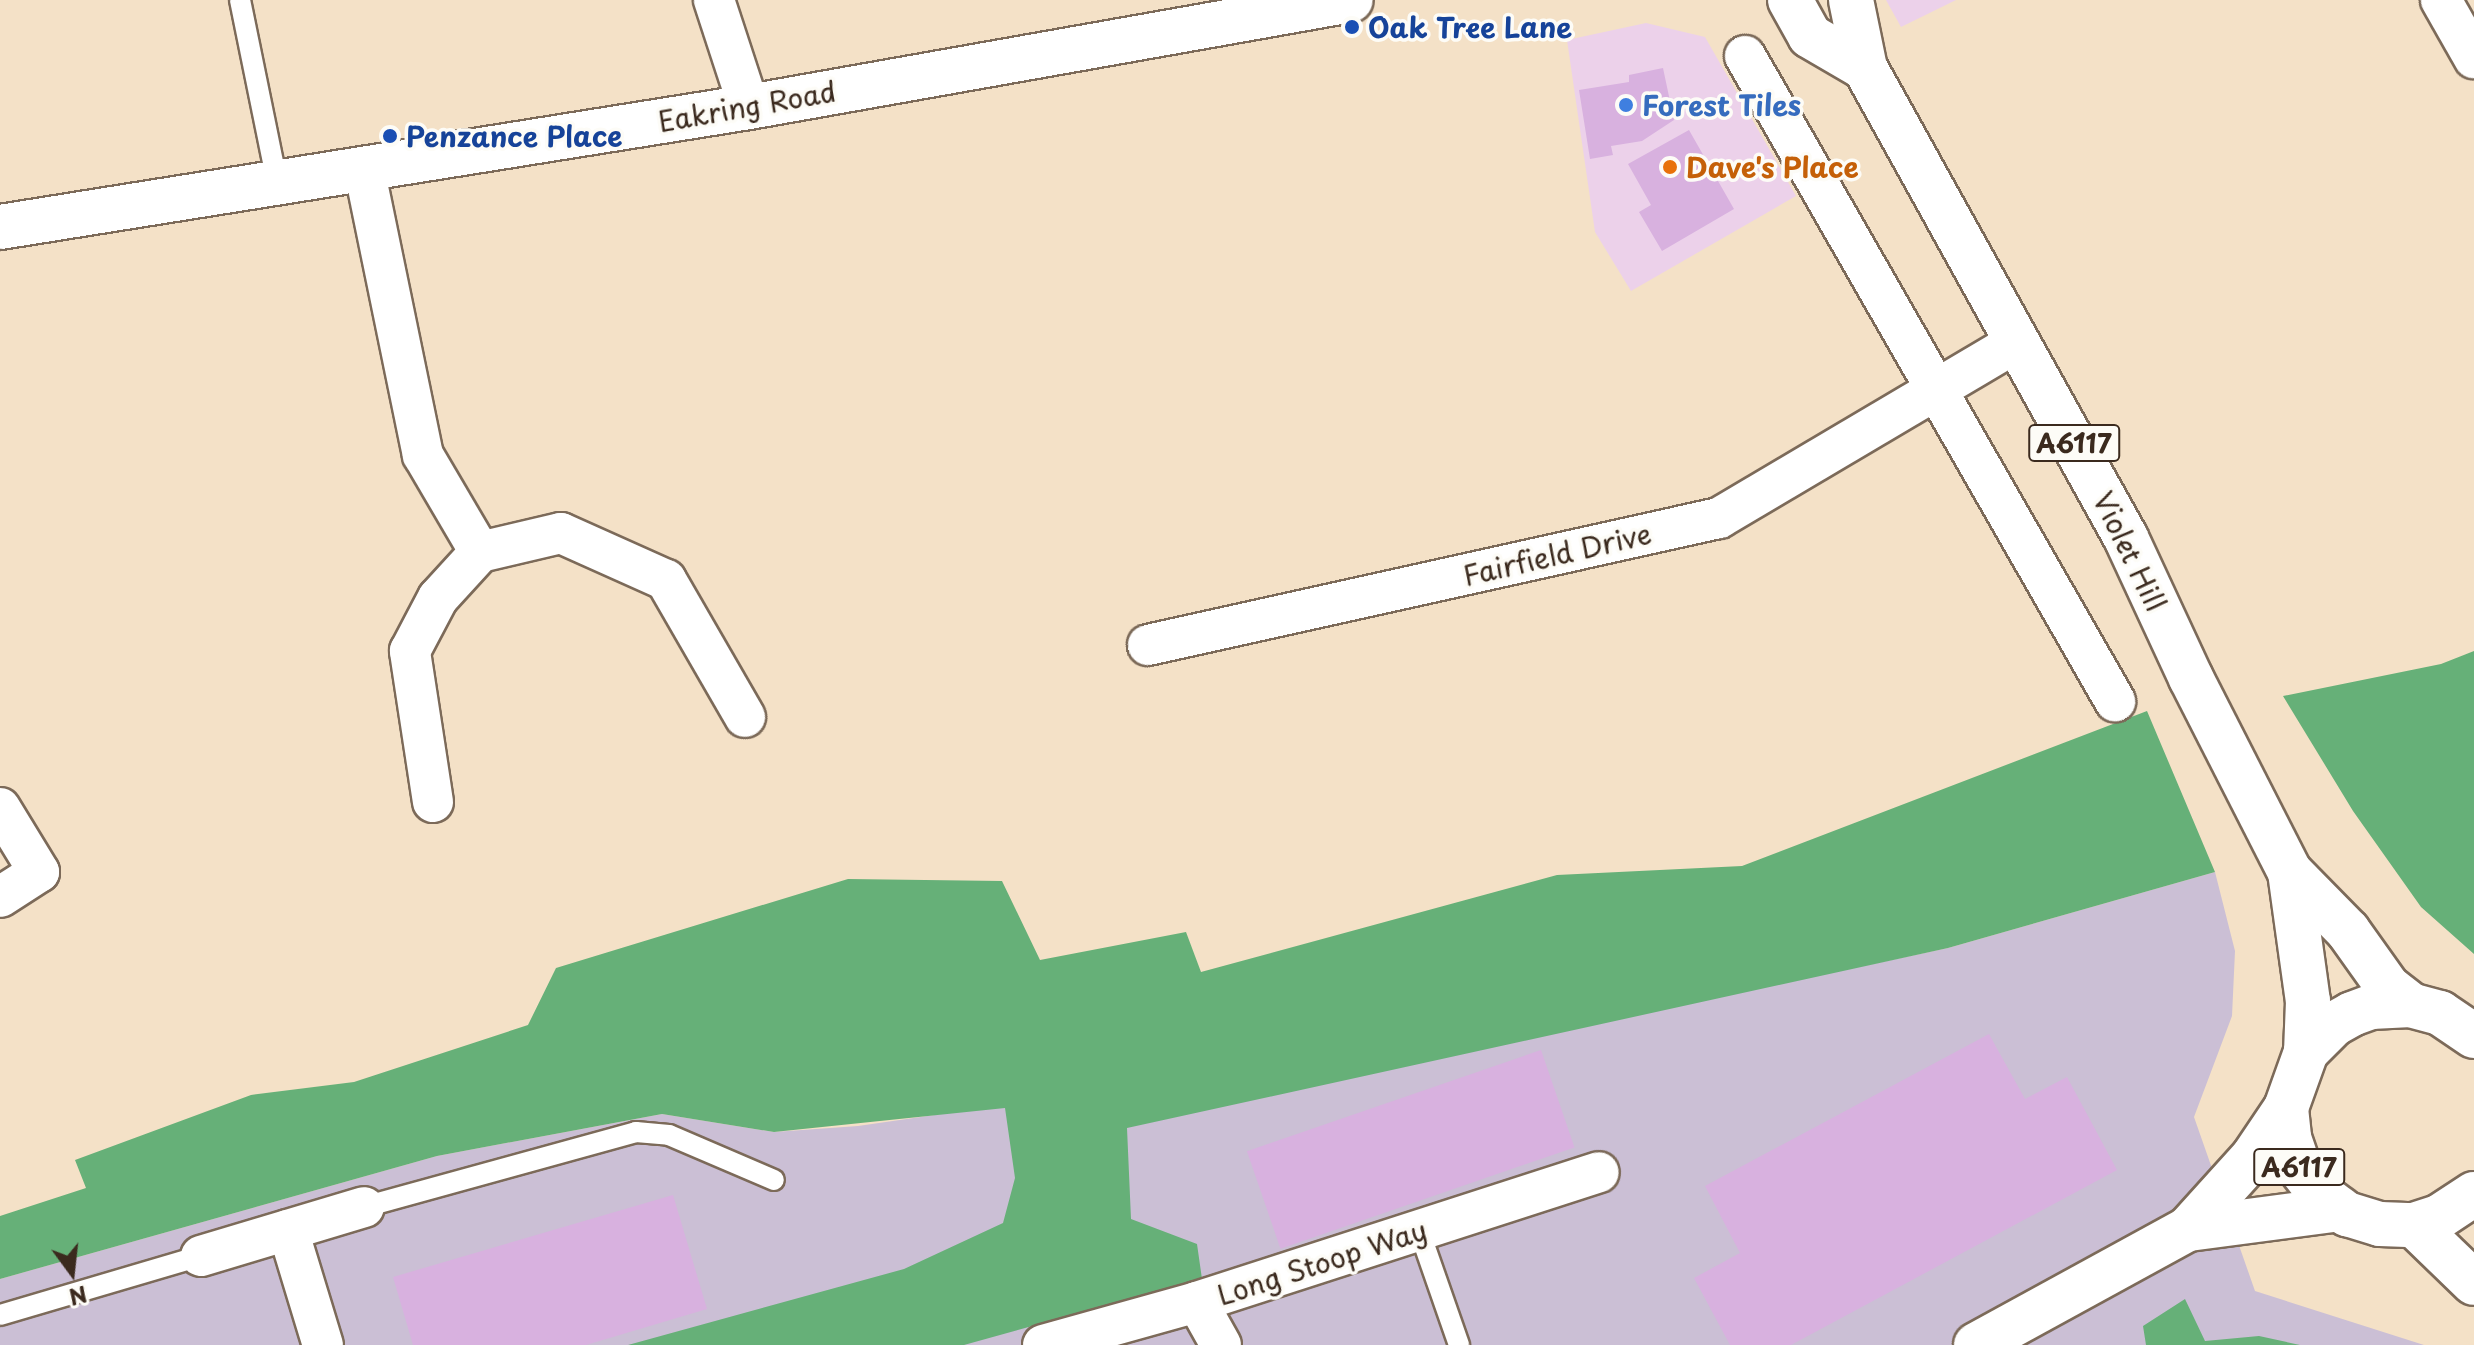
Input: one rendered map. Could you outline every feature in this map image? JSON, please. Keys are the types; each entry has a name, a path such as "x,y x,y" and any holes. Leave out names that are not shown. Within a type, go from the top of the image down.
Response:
{"main road":[{"name":"Eakring Road","path":"0,227 749,107 1351,0"},
{"path":"1790,0 1810,36 1865,68"},
{"name":"Violet Hill","path":"1851,0 1865,68 2126,538 2191,678 2290,872 2348,931 2388,987 2411,1005"},
{"name":"Violet Hill","path":"2290,872 2308,1001 2306,1052"},
{"name":"A6117","path":"2474,1036 2440,1013 2411,1005 2371,1007 2352,1014 2334,1024 2306,1052 2292,1079 2286,1108 2289,1138 2299,1167 2320,1194 2340,1209 2380,1224 2414,1225 2439,1217 2474,1194"},
{"path":"1976,1345 2188,1229 2253,1157 2286,1108"},
{"path":"2188,1229 2340,1209"},
{"path":"2414,1225 2474,1283"}],"street":[{"path":"714,0 749,107"},
{"path":"2441,0 2474,58"},
{"path":"1745,56 2115,701"},
{"path":"364,168 423,455 480,552"},
{"name":"Fairfield Drive","path":"1148,645 1719,518 2018,341"},
{"path":"433,802 410,651 438,598 480,552 561,533 666,580 745,717"},
{"path":"0,808 39,872 0,897"},
{"name":"Long Stoop Way","path":"1043,1345 1197,1302 1599,1172"},
{"path":"201,1256 364,1207"},
{"path":"288,1230 323,1345"},
{"path":"1197,1302 1221,1345"}],"lane":[{"path":"240,0 277,182"},
{"path":"364,1207 636,1132 669,1135 774,1180"},
{"path":"1419,1230 1459,1345"},
{"path":"0,1315 201,1256"}],"shaded area":[{"path":"1886,0 1956,0 1901,27"},
{"path":"1646,23 1705,37 1796,196 1631,291 1595,232 1567,40"},
{"path":"2215,872 2235,951 2232,1016 2194,1117 2255,1291 2424,1345 0,1345 0,1279 437,1156 662,1114 774,1132 858,1126 1640,1013 1948,948"}],"green space":[{"path":"2474,651 2474,954 2421,907 2353,811 2283,696 2441,664"},
{"path":"2147,711 2215,872 1948,948 1127,1128 1131,1219 1197,1244 1202,1279 964,1345 628,1345 904,1269 1003,1223 1015,1178 1005,1108 774,1132 662,1114 437,1156 0,1279 0,1216 86,1188 75,1160 251,1095 354,1082 528,1025 556,968 848,879 1002,881 1040,960 1186,932 1201,972 1557,875 1742,866"},
{"path":"2185,1299 2205,1341 2259,1336 2300,1345 2146,1345 2143,1326"}],"building":[{"name":"Forest Tiles","path":"1663,68 1674,120 1642,141 1611,146 1613,155 1590,159 1579,90 1629,82 1629,75"},
{"path":"1689,130 1734,209 1662,251 1639,212 1651,205 1628,164"},
{"path":"1989,1034 2025,1099 2067,1077 2117,1170 1791,1345 1730,1345 1694,1278 1740,1253 1705,1186"},
{"path":"1541,1050 1575,1147 1280,1249 1247,1151"},
{"path":"673,1195 707,1309 586,1345 413,1345 393,1277"}],"place":[{"name":"Oak Tree Lane","path":"1352,27"},
{"name":"Forest Tiles","path":"1626,105"},
{"name":"Penzance Place","path":"390,136"},
{"name":"Dave's Place","path":"1670,167"}]}
